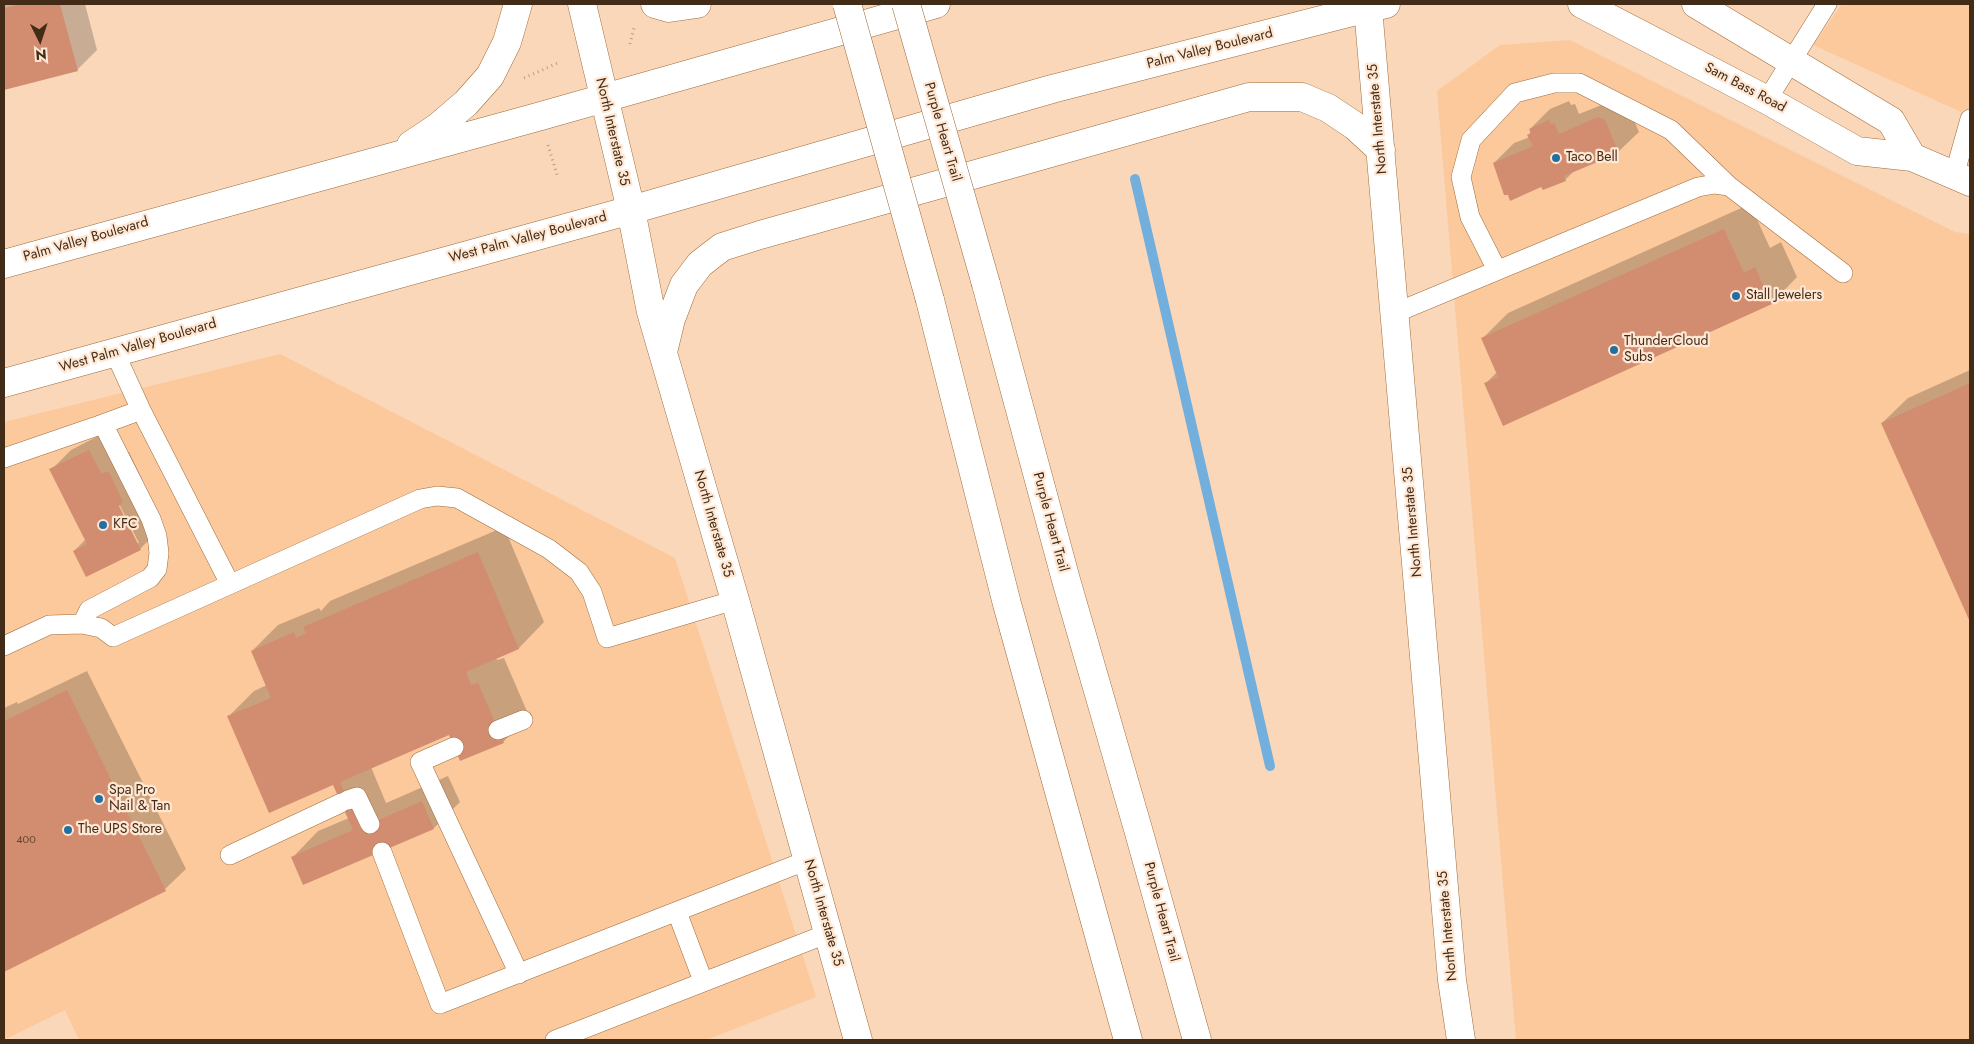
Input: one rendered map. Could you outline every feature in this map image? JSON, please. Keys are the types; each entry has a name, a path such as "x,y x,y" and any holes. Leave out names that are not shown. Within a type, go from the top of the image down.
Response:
{"main road":[{"path":"391,157 438,127 466,103 490,76 507,42 518,4"},
{"name":"North Interstate 35","path":"582,4 631,210 651,312 735,600 858,1040"},
{"path":"655,4 669,8 697,4"},
{"path":"847,4 930,300 1006,604 1128,1040"},
{"name":"Purple Heart Trail","path":"906,4 986,284 1066,580 1184,996 1199,1040"},
{"path":"391,157 604,99 936,4"},
{"name":"Sam Bass Road","path":"1584,4 1768,100 1857,151 1912,158 1962,179"},
{"path":"1696,4 1891,121 1912,158"},
{"name":"Palm Valley Boulevard","path":"1052,90 1374,5"},
{"name":"North Interstate 35","path":"1374,5 1381,150 1452,980 1461,1040"},
{"name":"West Palm Valley Boulevard","path":"4,383 631,210 1052,90"},
{"path":"662,353 671,319 684,285 700,264 722,247 769,232 1249,97 1302,97 1328,108 1355,126 1381,150"},
{"name":"Palm Valley Boulevard","path":"4,264 168,217 391,157"}],"lane":[{"path":"1768,100 1827,4"},
{"path":"1497,270 1470,217 1461,177 1471,140 1515,93 1554,83 1579,83 1671,130 1729,186 1843,273"},
{"path":"1962,179 1970,118"},
{"path":"1395,313 1698,187 1715,184 1729,186"},
{"path":"115,353 141,410 230,584"},
{"path":"4,458 141,410"},
{"path":"82,624 89,610 150,578 157,569 159,553 157,536 151,519 103,424"},
{"path":"4,646 49,625 82,624 101,628 113,637 420,499 437,496 457,498 549,549 579,572 592,592 607,638 735,600"},
{"path":"498,730 523,720"},
{"path":"454,747 420,762 519,974"},
{"path":"230,855 357,796 370,824"},
{"path":"382,852 440,1004 808,860"},
{"path":"678,912 703,981"},
{"path":"556,1040 829,933"}],"path":[{"path":"524,78 558,63"},
{"path":"520,72 527,84"},
{"path":"548,143 558,178"}],"shaded area":[{"path":"1842,4 1970,4 1970,116 1813,45"},
{"path":"1570,40 1955,232 1970,234 1970,1040 1516,1040 1437,91 1500,45"},
{"path":"280,354 675,558 816,997 706,1040 79,1040 65,1010 4,1040 4,422"}],"building":[{"path":"20,4 60,4 78,71 4,90 4,8"},
{"name":"Taco Bell","path":"1598,117 1605,120 1619,153 1564,176 1566,181 1543,190 1541,187 1510,201 1508,195 1504,195 1493,163 1533,146 1527,135 1531,133 1529,129 1549,120 1551,125 1554,123 1559,134"},
{"path":"1724,229 1744,273 1755,267 1772,304 1503,426 1484,383 1498,377 1481,338"},
{"path":"1970,383 1970,622 1881,423"},
{"name":"KFC","path":"89,450 101,473 109,472 123,502 119,506 141,550 86,577 73,551 87,544 49,469"},
{"path":"478,552 519,649 466,672 471,685 478,683 504,743 460,761 449,735 340,782 360,828 422,801 434,829 303,885 291,857 353,830 333,785 269,813 227,716 271,698 251,651 294,632 296,638 306,633 303,627"},
{"path":"67,690 166,891 4,972 4,721"}],"waterway":[{"path":"1135,179 1270,766"}],"place":[{"name":"Taco Bell","path":"1556,158"},
{"name":"Stall Jewelers","path":"1736,296"},
{"name":"ThunderCloud Subs","path":"1614,350"},
{"name":"KFC","path":"103,525"},
{"name":"Spa Pro Nail & Tan","path":"99,799"},
{"name":"The UPS Store","path":"68,830"}]}
